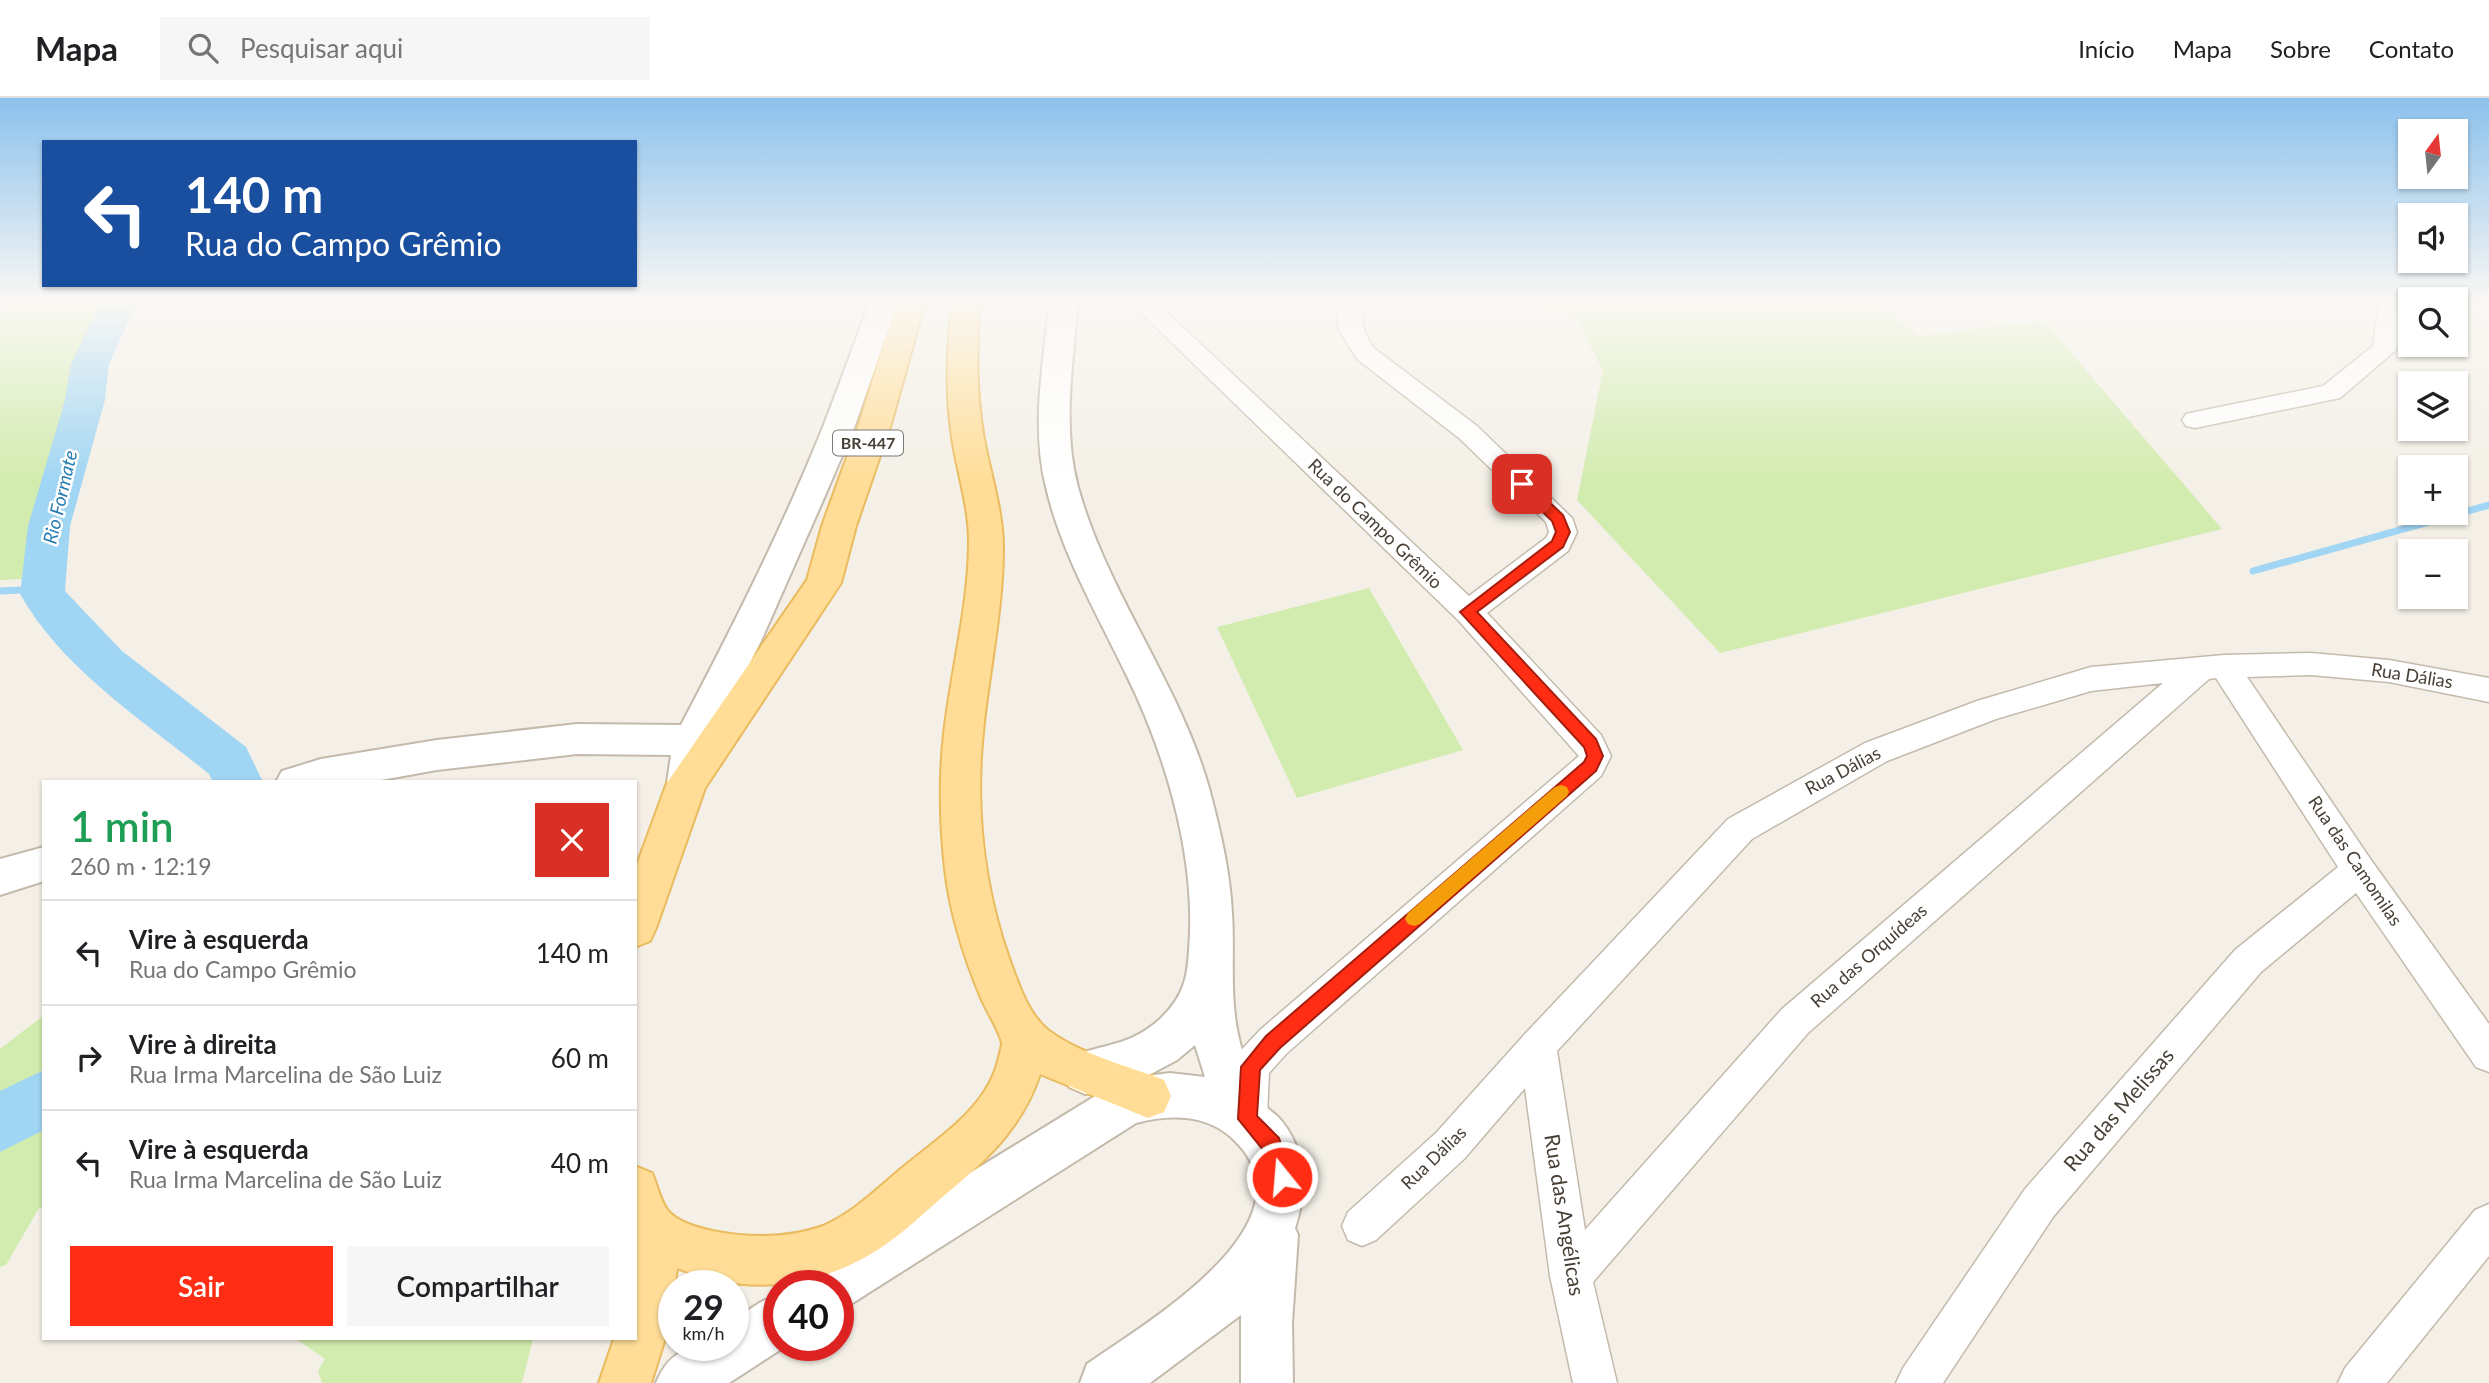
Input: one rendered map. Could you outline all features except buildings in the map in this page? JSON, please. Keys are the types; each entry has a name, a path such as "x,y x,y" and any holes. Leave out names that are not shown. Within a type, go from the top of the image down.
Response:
{"main road":[{"name":"BR-447","path":"687,783 824,583 839,526 875,424 893,362"},
{"path":"962,362 962,391 972,459 983,501 986,552 962,754 961,825 970,895 978,929 1005,1001 1025,1039 1085,1072 1148,1096"},
{"path":"637,922 687,783"},
{"path":"642,1209 674,1244 703,1255 754,1262 804,1258 850,1239 871,1226 978,1138 1009,1096 1023,1058 1025,1039"},
{"path":"625,1383 645,1319 650,1286 642,1209"}],"street":[{"path":"687,783 692,740 743,640 811,491 862,362"},
{"path":"1059,362 1054,428 1062,485 1097,582 1158,698 1180,754 1208,884 1211,915 1209,981 1214,1035 1222,1063 1247,1119"},
{"name":"Rua do Campo Grêmio","path":"1205,362 1468,612 1590,744 1595,756 1590,767 1273,1042 1251,1067 1247,1119"},
{"path":"1376,362 1468,432 1558,518 1563,532 1558,544 1468,612"},
{"path":"2195,420 2331,392 2369,362"},
{"name":"Rua Dálias","path":"1362,1226 1450,1146 1538,1046 1740,829 1876,752 1988,709 2091,679 2212,667 2311,664 2389,671 2489,690"},
{"name":"Rua das Camomilas","path":"2212,667 2489,1055"},
{"name":"Rua das Orquídeas","path":"1571,1276 1795,1021 2212,667"},
{"path":"305,780 437,755 577,739 692,740"},
{"path":"0,877 42,865"},
{"name":"Rua das Melissas","path":"1918,1383 2039,1203 2248,961 2359,870"},
{"path":"1085,1072 1124,1065 1162,1047 1192,1017 1209,981"},
{"name":"Rua das Angélicas","path":"1538,1046 1571,1276 1594,1383"},
{"path":"854,1273 1125,1104 1148,1096 1196,1096 1215,1101 1247,1119 1272,1145 1282,1177 1268,1277 1267,1383"},
{"path":"1106,1383 1220,1300 1238,1281 1254,1260 1266,1237 1280,1193"},
{"path":"2360,1383 2489,1224"},
{"path":"682,1383 763,1330"}],"green space":[{"path":"0,362 91,362 85,400 49,526 42,578 0,580"},
{"path":"1599,362 2079,362 2222,529 1720,653 1577,500 1603,370"},
{"path":"1369,588 1463,750 1297,798 1217,627"},
{"path":"42,1017 42,1207 39,1208 6,1265 0,1267 0,1049"},
{"path":"297,1340 533,1340 522,1383 322,1383 318,1371 325,1359"}],"waterway":[{"name":"Rio Formate","path":"91,362 85,400 49,526 42,594 61,619 105,663 228,761 237,780"},
{"path":"2253,571 2489,505"},
{"path":"0,591 42,589"},
{"name":"Rio Formate","path":"0,1123 42,1099"}],"slow traffic":[{"path":"1414,919 1561,792"}],"route":[{"path":"1282,1177 1272,1145 1247,1119 1251,1067 1273,1042 1590,767 1595,756 1590,744 1468,612 1558,544 1563,532 1558,518 1522,484"}]}
